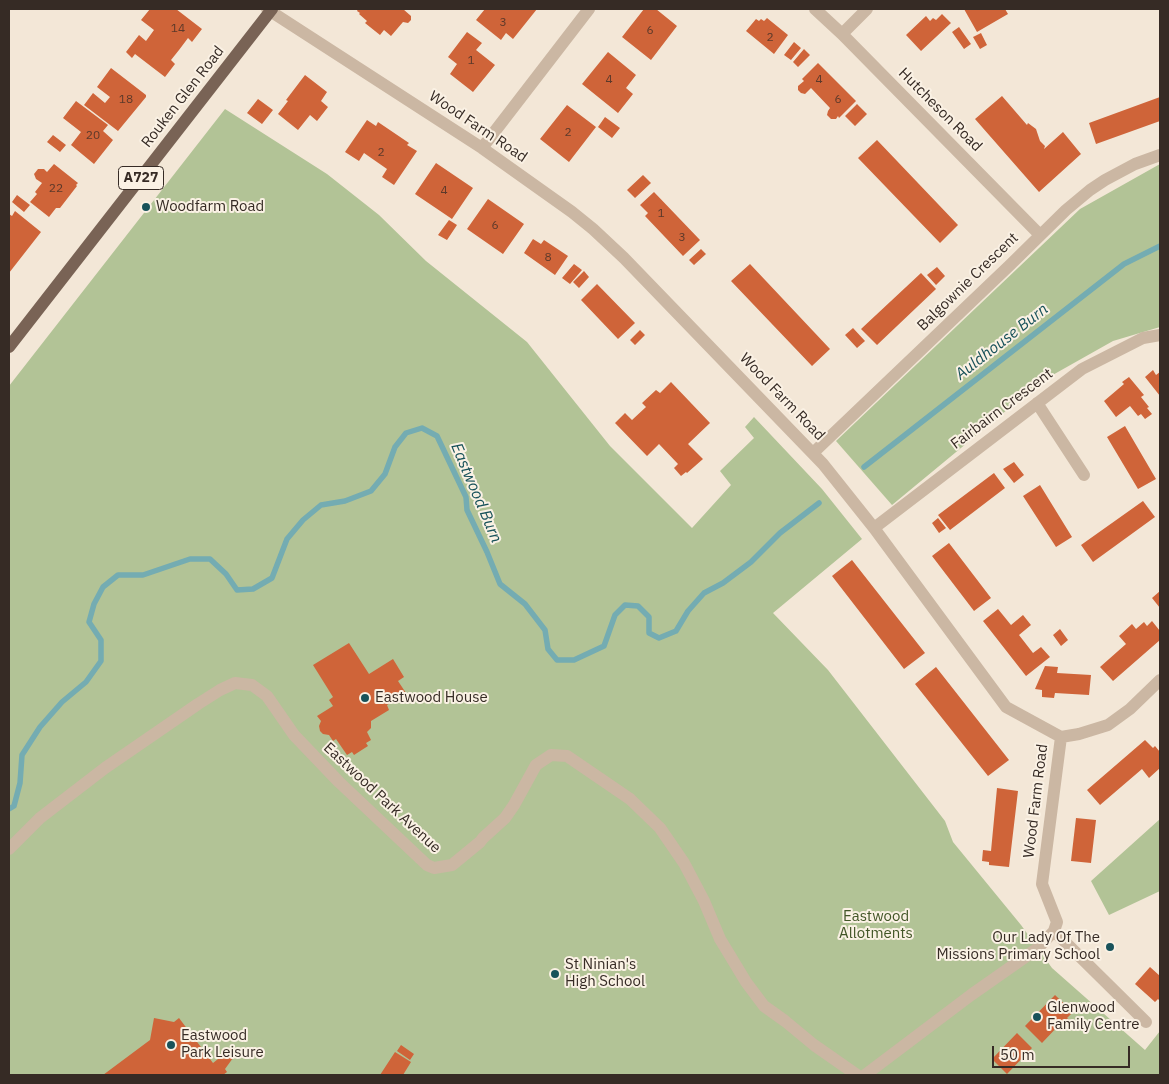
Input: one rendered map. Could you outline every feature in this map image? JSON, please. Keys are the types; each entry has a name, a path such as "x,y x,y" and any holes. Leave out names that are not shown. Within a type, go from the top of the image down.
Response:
{"main road":[{"name":"Rouken Glen Road","path":"9,347 270,10"}],"street":[{"path":"482,148 589,9"},
{"name":"Hutcheson Road","path":"815,9 1040,235"},
{"path":"842,34 867,9"},
{"name":"Wood Farm Road","path":"270,10 482,148 565,206 593,229 813,453 874,528 1006,707 1061,737 1042,884 1056,922 1054,931"},
{"name":"Balgownie Crescent","path":"813,453 1066,210 1090,190 1135,164 1160,155"},
{"name":"Fairbairn Crescent","path":"874,528 1082,369 1144,338 1160,335"},
{"path":"1037,403 1084,475"},
{"path":"1061,737 1108,726 1130,709 1160,680"},
{"name":"Eastwood Park Avenue","path":"9,849 40,818 105,768 198,704 235,683 252,685 267,696 294,735 426,865 434,868 452,865 505,818 536,765 551,755 567,756 630,799 660,828 684,863 704,901 720,939 746,982 764,1006 814,1045 857,1075"},
{"path":"865,1075 971,995 1038,948 1054,931 1146,1022"}],"green space":[{"name":"Eastwood Allotments","path":"225,109 327,174 379,215 426,261 527,342 610,446 692,528 731,485 720,471 754,438 745,427 754,417 822,489 862,539 773,613 828,670 945,821 953,842 1021,925 1052,968 1145,1050 1160,1031 1160,1075 9,1075 9,386"},
{"path":"1160,164 1160,327 1113,341 1042,381 892,505 836,441 1080,209"},
{"path":"1160,819 1160,891 1109,915 1091,881"}],"building":[{"path":"150,9 176,9 202,29 192,42 188,38 171,60 175,64 165,77 135,54 132,58 126,52 139,35 146,41 154,30 141,20"},
{"path":"358,9 403,9 411,16 411,20 408,23 403,22 391,36 384,30 380,35 365,23 367,21 359,14"},
{"path":"485,9 537,9 513,39 506,33 501,40 476,20"},
{"path":"644,9 656,9 677,26 651,60 622,37"},
{"path":"964,9 1005,9 1008,14 977,32"},
{"path":"942,14 951,23 921,51 906,35 926,16 930,21 933,18 936,20"},
{"path":"767,18 788,35 774,54 746,31 756,19 764,21"},
{"path":"959,27 971,44 964,49 952,32"},
{"path":"467,32 482,43 476,50 495,65 473,92 450,74 457,64 448,57"},
{"path":"981,33 987,45 980,49 973,37"},
{"path":"794,42 801,48 791,60 784,55"},
{"path":"804,49 810,55 798,67 793,62"},
{"path":"608,52 636,75 626,88 633,94 618,113 582,84"},
{"path":"818,63 856,101 839,118 838,116 836,119 831,119 827,115 830,108 811,88 805,94 798,90 798,86 804,81 802,79"},
{"path":"111,68 146,95 118,131 84,105 93,93 105,103 110,97 97,87"},
{"path":"305,75 327,92 321,101 328,107 317,121 310,115 298,130 278,114"},
{"path":"1002,96 1027,125 1028,123 1036,129 1040,141 1045,146 1044,149 1063,132 1081,154 1039,192 975,119"},
{"path":"1160,97 1160,121 1096,144 1089,123"},
{"path":"258,99 273,110 262,124 247,113"},
{"path":"76,101 108,125 103,131 113,140 94,164 71,145 81,132 63,118"},
{"path":"857,104 867,114 855,126 845,116"},
{"path":"567,105 596,127 569,162 540,139"},
{"path":"605,117 620,128 612,138 598,127"},
{"path":"367,120 376,126 378,122 409,143 407,145 417,151 394,185 382,177 387,169 364,153 359,161 345,152"},
{"path":"53,135 66,145 60,152 47,142"},
{"path":"877,140 958,225 940,243 858,158"},
{"path":"436,163 473,188 452,219 415,194"},
{"path":"54,164 78,183 60,208 56,208 49,217 30,202 37,194 35,192 42,183 36,179 34,174 38,169 44,169 47,172"},
{"path":"643,175 651,183 635,198 627,190"},
{"path":"654,192 700,240 683,256 645,216 648,213 640,205"},
{"path":"17,195 30,205 24,212 12,202"},
{"path":"488,199 524,224 503,254 467,229"},
{"path":"15,211 41,232 9,273 9,214 12,216"},
{"path":"449,220 457,225 447,240 438,235"},
{"path":"533,239 541,244 544,240 568,256 555,275 524,253"},
{"path":"701,249 706,254 694,265 689,260"},
{"path":"574,264 582,270 570,284 562,278"},
{"path":"750,264 830,349 812,366 731,281"},
{"path":"937,267 945,276 936,285 927,275"},
{"path":"584,271 589,277 579,288 573,282"},
{"path":"921,273 936,289 877,345 861,329"},
{"path":"597,284 635,323 618,339 581,300"},
{"path":"853,328 865,341 857,348 845,335"},
{"path":"640,330 645,335 635,345 630,340"},
{"path":"1153,370 1156,375 1160,372 1160,396 1145,377"},
{"path":"1129,377 1144,395 1141,397 1152,414 1145,419 1141,414 1138,416 1130,406 1116,417 1104,401 1124,384 1122,382"},
{"path":"671,382 710,423 688,444 703,459 681,476 674,468 678,464 659,444 647,456 615,423 625,413 632,420 646,407 642,403 656,390 660,393"},
{"path":"1125,426 1156,479 1138,489 1107,437"},
{"path":"1014,462 1024,475 1014,483 1003,469"},
{"path":"994,473 1005,488 950,530 938,515"},
{"path":"1040,485 1072,537 1056,547 1023,496"},
{"path":"1143,501 1155,517 1093,562 1081,545"},
{"path":"938,518 946,528 939,533 932,523"},
{"path":"949,543 991,598 974,611 932,556"},
{"path":"852,560 925,653 904,669 832,576"},
{"path":"1160,591 1160,608 1152,598"},
{"path":"998,609 1011,625 1023,615 1031,625 1019,635 1033,653 1041,647 1050,657 1026,676 983,621"},
{"path":"1152,621 1160,631 1160,640 1113,681 1100,667 1126,644 1119,636 1132,624 1136,629 1144,622 1147,626"},
{"path":"1060,629 1068,640 1061,646 1053,635"},
{"name":"Eastwood House","path":"349,643 369,674 393,659 404,677 398,681 406,693 387,705 389,710 371,721 371,728 367,732 371,740 366,743 368,746 354,755 352,752 347,755 336,739 333,741 329,735 323,734 320,731 321,721 317,716 333,706 329,700 333,697 313,665"},
{"path":"1045,666 1058,667 1057,673 1091,675 1089,695 1055,693 1054,698 1042,697 1042,690 1035,689"},
{"path":"936,667 1009,760 988,776 915,684"},
{"path":"1145,740 1153,748 1155,746 1160,752 1160,768 1149,778 1142,769 1100,805 1087,790"},
{"path":"997,788 1018,791 1009,867 989,865 989,862 982,861 983,850 991,851"},
{"path":"1076,818 1096,820 1091,863 1071,861"},
{"path":"1150,967 1160,976 1160,1001 1158,999 1155,1002 1135,984"},
{"path":"1055,995 1073,1012 1067,1018 1071,1021 1064,1028 1060,1024 1042,1043 1025,1026"},
{"name":"Eastwood Park Leisure","path":"154,1018 174,1022 179,1018 213,1063 228,1051 233,1058 225,1069 227,1072 223,1075 103,1075 150,1040"},
{"path":"1017,1033 1032,1048 1007,1074 992,1059"},
{"path":"401,1045 414,1054 410,1060 397,1051"},
{"path":"395,1052 411,1062 403,1075 380,1075"}],"waterway":[{"name":"Auldhouse Burn","path":"864,467 1124,264 1160,246"},
{"name":"Eastwood Burn","path":"9,809 14,806 20,783 22,755 40,727 62,702 86,682 101,661 101,640 89,622 94,604 103,587 118,575 143,575 190,559 210,559 226,574 237,590 253,589 272,578 287,539 303,520 321,505 345,501 371,491 385,474 395,447 406,433 422,428 437,436 466,497 467,510 500,584 525,604 545,630 548,649 557,660 574,660 604,646 615,615 625,605 638,606 649,617 649,633 659,638 676,631 688,611 704,593 723,583 751,562 780,533 819,503"}],"place":[{"name":"Woodfarm Road","path":"146,207"},
{"name":"Eastwood House","path":"365,698"},
{"name":"Our Lady Of The Missions Primary School","path":"1110,947"},
{"name":"St Ninian's High School","path":"555,974"},
{"name":"Glenwood Family Centre","path":"1037,1017"},
{"name":"Eastwood Park Leisure","path":"171,1045"}]}
